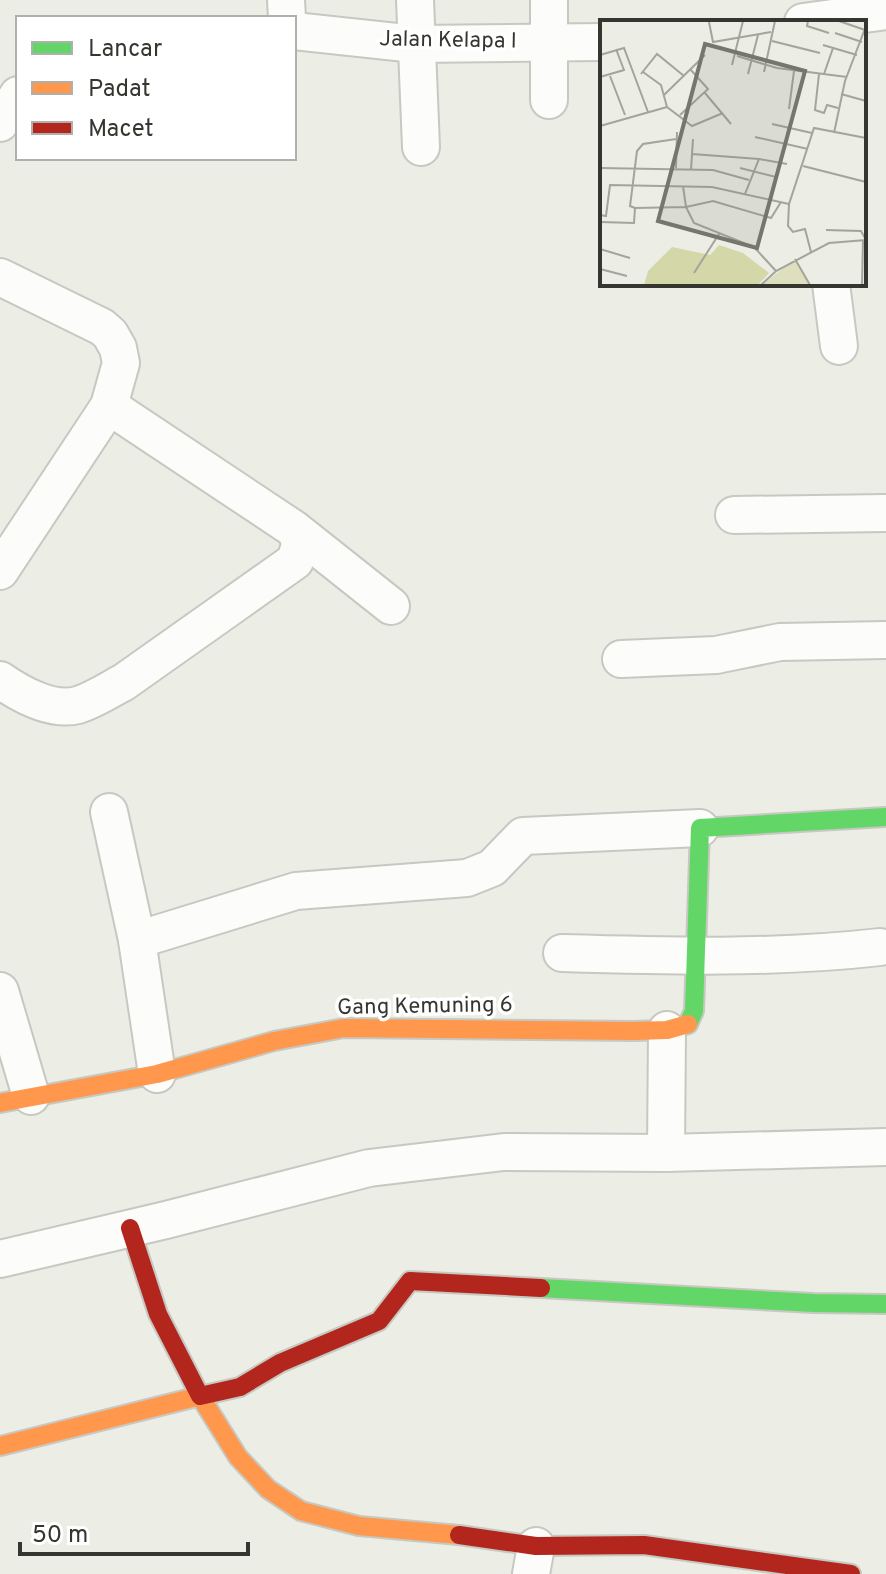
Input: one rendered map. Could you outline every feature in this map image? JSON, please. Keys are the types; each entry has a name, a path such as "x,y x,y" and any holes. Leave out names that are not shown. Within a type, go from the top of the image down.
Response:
{"street":[{"path":"415,0 421,147"},
{"path":"549,0 549,100"},
{"path":"813,20 874,8"},
{"name":"Jalan Kelapa I","path":"296,31 415,44 600,42"},
{"path":"0,123 16,98"},
{"path":"0,277 102,327 118,348 121,363 109,406 0,571"},
{"path":"831,286 839,346"},
{"path":"109,406 296,547 391,606"},
{"path":"734,515 886,513"},
{"path":"0,680 41,702 74,706 124,682 296,547"},
{"path":"621,659 716,655 780,642 886,640"},
{"path":"109,812 137,940 157,1074"},
{"path":"137,940 296,891 467,878 492,868 523,836 886,817"},
{"path":"666,1153 667,1030 690,1024 693,1018 700,828"},
{"path":"562,953 697,957 812,954 880,947"},
{"path":"0,991 16,1100"},
{"name":"Gang Kemuning 6","path":"16,1100 157,1074 274,1041 344,1028 667,1030"},
{"path":"0,1259 369,1168 504,1152 666,1153 886,1147"},
{"path":"130,1228 158,1314 200,1396 238,1457 268,1489 301,1511 359,1526 464,1535 533,1560 644,1545 851,1574"},
{"path":"0,1446 240,1387 280,1363 379,1321 410,1281 886,1304"}],"traffic: fast":[{"path":"688,1024 694,1011 700,828 886,817"},
{"path":"541,1288 886,1304"}],"traffic: slow":[{"path":"0,1103 157,1074 274,1041 344,1028 634,1031 667,1030 688,1024"},
{"path":"0,1446 200,1396 238,1457 268,1489 301,1511 359,1526 459,1535"}],"traffic: jam":[{"path":"130,1228 158,1314 200,1396 240,1387 280,1363 379,1321 410,1281 541,1288"},
{"path":"459,1535 536,1546 644,1545 851,1574"}]}
